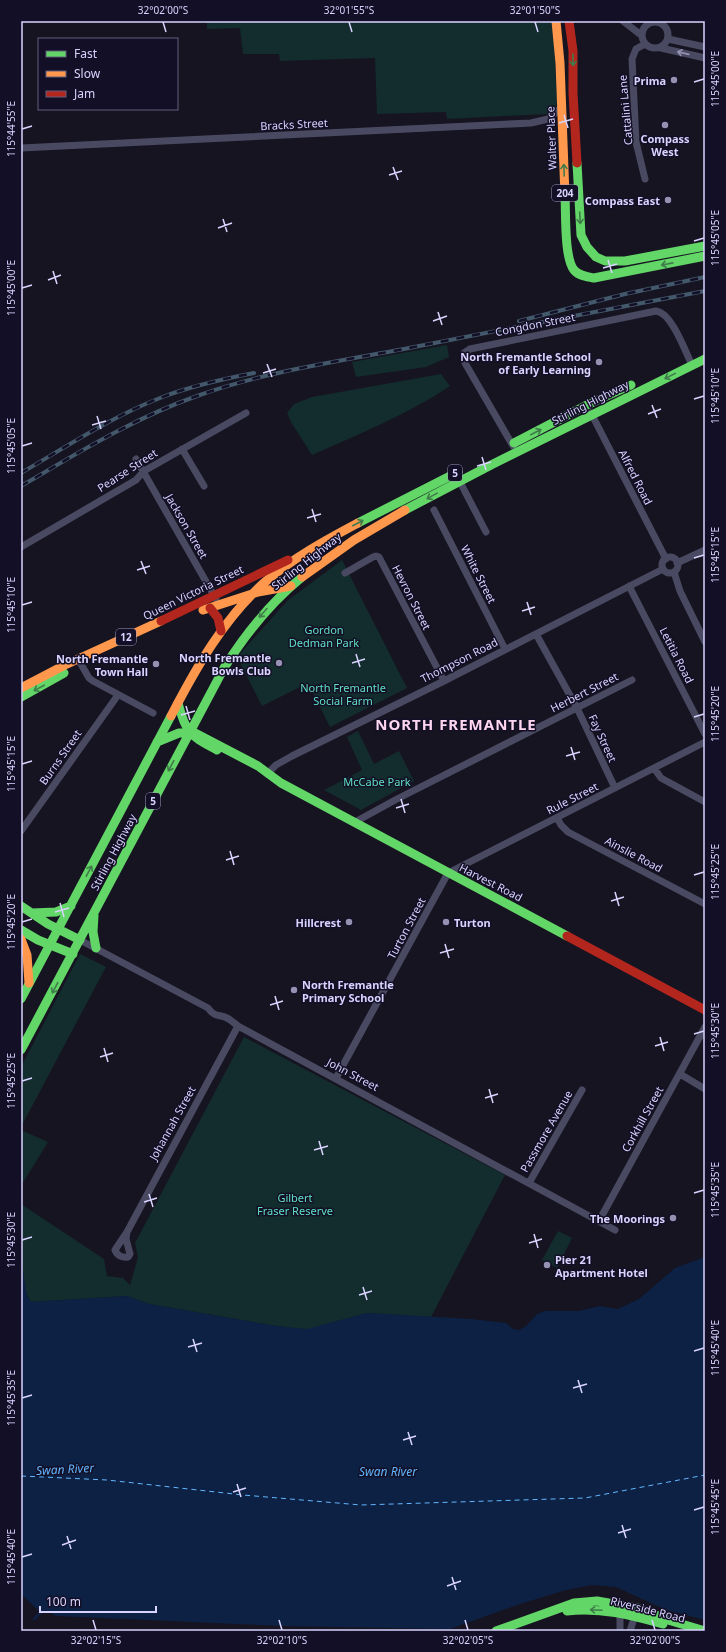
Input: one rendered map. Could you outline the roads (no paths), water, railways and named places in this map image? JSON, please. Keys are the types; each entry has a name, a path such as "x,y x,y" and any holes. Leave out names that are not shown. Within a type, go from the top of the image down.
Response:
{"main road":[{"name":"Walter Place","path":"556,21 558,30 569,258 573,270 579,276 594,278 705,256"},
{"name":"204","path":"569,21 573,51 573,93 581,235 586,246 592,253 604,260 624,262 705,246"},
{"name":"Stirling Highway","path":"512,448 591,414 690,362 705,350"},
{"name":"Stirling Highway","path":"21,1050 224,668 243,638 260,616 291,586 351,542 512,448 587,405 645,378 690,362 705,359"},
{"path":"482,459 494,453"},
{"name":"Stirling Highway","path":"21,999 192,675 221,631 252,594 282,568 310,549 468,466"},
{"name":"Queen Victoria Street","path":"21,688 217,600 251,577 310,549"},
{"name":"12","path":"252,594 278,587 291,586"},
{"name":"Queen Victoria Street","path":"21,697 79,662 210,608 217,600 252,594"},
{"path":"210,608 218,618 221,631"},
{"name":"Harvest Road","path":"178,702 183,722 193,737 200,742 257,773 267,774 448,873 705,1010"},
{"path":"157,742 177,732 189,732"},
{"path":"21,906 80,940"},
{"path":"32,913 56,912 71,906"},
{"path":"94,914 93,932 96,948"},
{"path":"21,930 38,940 73,954"},
{"path":"21,939 27,955 30,983"},
{"name":"Riverside Road","path":"496,1631 574,1603 596,1601 620,1609 668,1620 705,1631"},
{"name":"Riverside Road","path":"510,1631 548,1616 579,1609 620,1609"},
{"name":"Riverside Road","path":"636,1612 688,1631"}],"street":[{"path":"558,30 561,21"},
{"path":"623,21 641,35 644,44 652,49 661,48 705,58"},
{"path":"641,35 646,22 656,22 663,25 666,28 668,39 661,48"},
{"path":"668,39 705,48"},
{"name":"Cattalini Lane","path":"644,44 636,49 632,59 636,142 645,180"},
{"name":"Bracks Street","path":"21,148 531,123 548,119 562,107"},
{"name":"Congdon Street","path":"512,448 466,363 464,353 470,348 656,311 663,313 669,320 690,362"},
{"name":"Alfred Road","path":"587,405 666,559"},
{"name":"Pearse Street","path":"21,547 136,480 144,471 246,413"},
{"path":"182,449 204,486"},
{"name":"Jackson Street","path":"136,459 217,600"},
{"path":"459,480 486,532"},
{"name":"White Street","path":"434,510 505,649"},
{"path":"678,563 705,550"},
{"name":"Hevron Street","path":"345,573 373,557 379,557 444,681"},
{"path":"672,558 678,563 678,567 674,572 669,573 663,569 662,563 666,559 672,558"},
{"name":"Thompson Road","path":"267,774 276,765 292,756 444,681 663,569"},
{"path":"674,572 680,591 705,642"},
{"name":"Letitia Road","path":"630,586 705,734"},
{"name":"Fay Street","path":"536,634 577,708 615,788"},
{"path":"79,662 91,680 153,713"},
{"name":"Herbert Street","path":"355,822 397,799 632,680"},
{"name":"Burns Street","path":"21,831 118,695"},
{"name":"Rule Street","path":"448,873 705,742"},
{"path":"654,768 661,778 705,802"},
{"name":"Ainslie Road","path":"557,818 568,832 705,904"},
{"name":"Turton Street","path":"336,1078 448,873"},
{"name":"John Street","path":"80,940 208,1008 211,1013 219,1017 226,1018 238,1026 615,1230"},
{"name":"Johannah Street","path":"126,1232 238,1026"},
{"name":"Corkhill Street","path":"599,1221 705,1027"},
{"path":"680,1074 705,1089"},
{"name":"Passmore Avenue","path":"529,1183 582,1090"},
{"path":"620,1609 620,1631"},
{"path":"630,1631 636,1612"}],"water":[{"name":"Swan River","path":"21,1256 27,1296 31,1302 127,1296 149,1304 276,1326 307,1329 367,1313 471,1319 506,1323 513,1329 519,1330 526,1326 537,1314 545,1311 579,1311 600,1306 618,1309 639,1299 675,1268 705,1257 705,1620 666,1610 616,1587 592,1585 566,1590 520,1604 450,1629 283,1626 56,1616 49,1612 38,1610 21,1596"}],"waterway":[{"path":"34,1619 42,1611"}],"railway":[{"path":"519,321 625,294 705,277"},
{"path":"21,486 129,425 197,396 248,380 300,368 705,291"},
{"path":"21,473 89,433 142,406 195,386 254,373"}],"place":[{"name":"Prima","path":"674,80"},
{"name":"Compass West","path":"665,125"},
{"name":"Compass East","path":"668,200"},
{"name":"North Fremantle School of Early Learning","path":"599,362"},
{"name":"North Fremantle Bowls Club","path":"279,663"},
{"name":"North Fremantle Town Hall","path":"156,664"},
{"name":"Hillcrest","path":"349,922"},
{"name":"Turton","path":"446,922"},
{"name":"North Fremantle Primary School","path":"294,990"},
{"name":"The Moorings","path":"673,1218"},
{"name":"Pier 21 Apartment Hotel","path":"547,1265"}],"district":[{"name":"NORTH FREMANTLE","path":"456,724"}],"park label":[{"name":"Gordon Dedman Park","path":"324,635"},
{"name":"North Fremantle Social Farm","path":"343,693"},
{"name":"McCabe Park","path":"377,781"},
{"name":"Gilbert Fraser Reserve","path":"295,1203"}]}
